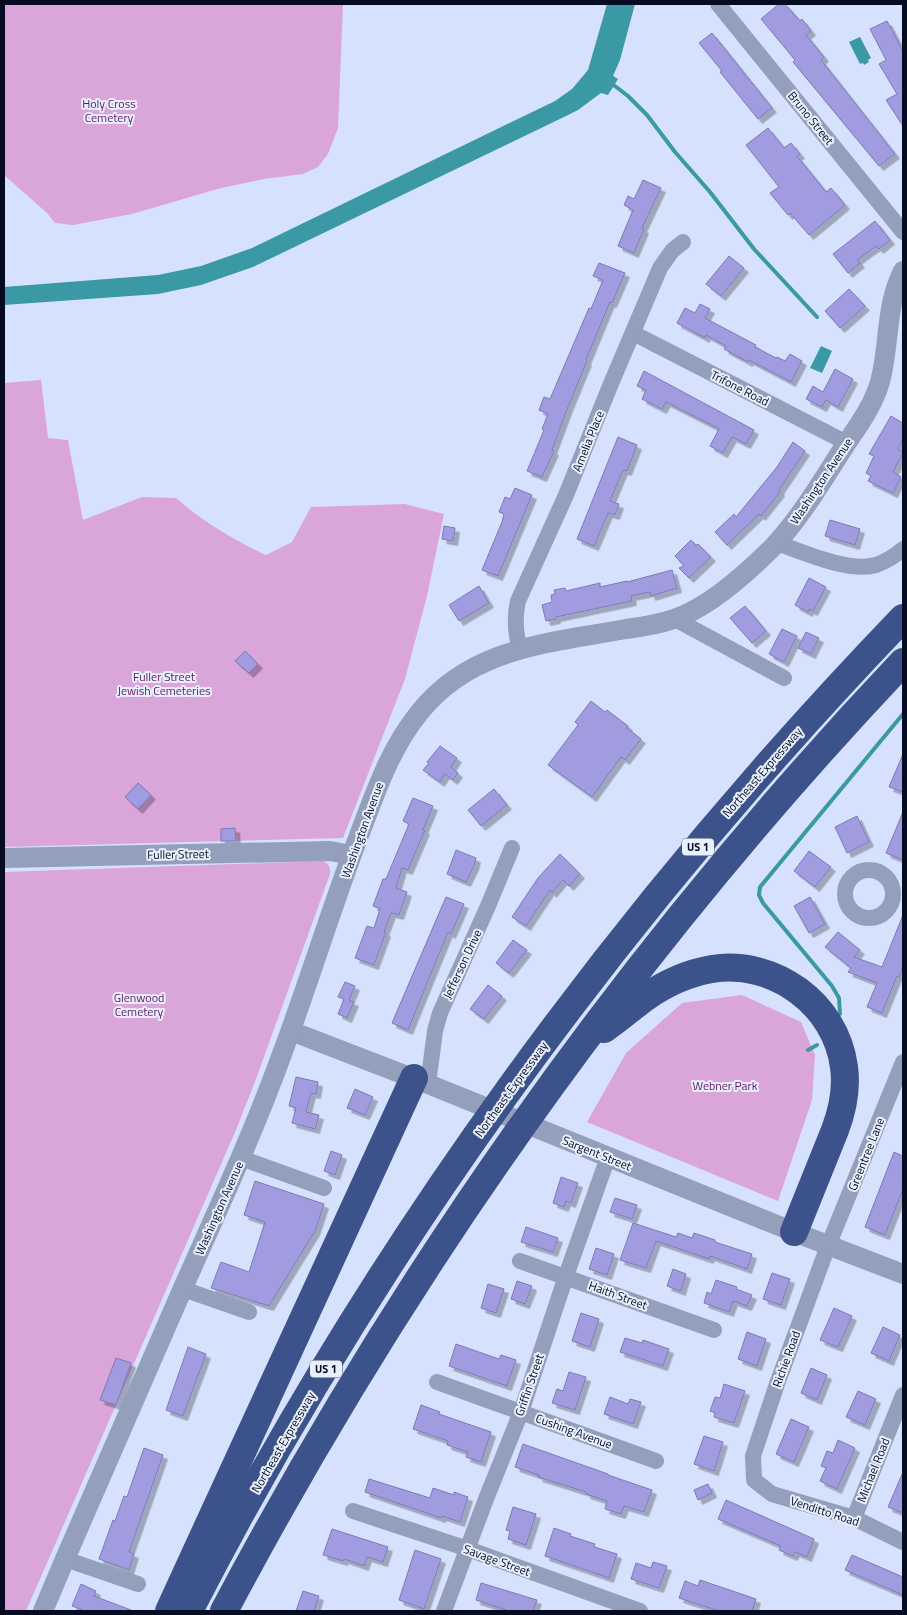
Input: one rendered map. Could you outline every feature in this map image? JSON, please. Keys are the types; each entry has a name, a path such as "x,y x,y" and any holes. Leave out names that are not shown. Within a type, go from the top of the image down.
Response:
{"highway":[{"name":"Northeast Expressway","path":"189,1611 240,1516 313,1389 391,1264 510,1089 602,966 694,852 822,704 903,618"},
{"name":"US 1","path":"224,1611 295,1480 365,1362 417,1280 538,1102 659,942 823,749 903,662"},
{"path":"580,1045 621,1018 636,1004 654,992 673,982 706,970 726,968 754,970 781,979 805,995 824,1015 837,1040 844,1066 845,1093 838,1124 794,1232"},
{"path":"169,1611 421,1081"}],"street":[{"name":"Bruno Street","path":"718,4 903,232"},
{"name":"Amelia Place","path":"520,649 516,636 514,615 518,601 566,495 660,268 672,250 683,242"},
{"name":"Washington Avenue","path":"43,1611 182,1289 241,1158 291,1031 351,855 387,763 401,738 416,716 433,697 463,673 496,657 520,649 675,619 702,606 735,582 776,543 812,498 862,422 879,385 889,314 895,288 903,271"},
{"name":"Trifone Road","path":"633,333 847,443"},
{"path":"776,543 821,559 853,566 875,565 893,557 903,549"},
{"path":"675,619 784,678"},
{"name":"Jefferson Drive","path":"421,1081 440,1013 512,848"},
{"name":"Fuller Street","path":"4,858 330,851 351,855"},
{"name":"Sargent Street","path":"291,1031 421,1081 828,1246 903,1274"},
{"name":"Greentree Lane","path":"828,1246 903,1062"},
{"name":"Griffin Street","path":"444,1611 521,1412 608,1157"},
{"path":"241,1158 324,1188"},
{"name":"Richie Road","path":"754,1474 753,1456 761,1428 828,1246"},
{"name":"Haith Street","path":"520,1261 714,1330"},
{"path":"182,1289 249,1312"},
{"name":"Cushing Avenue","path":"436,1382 656,1461"},
{"name":"Michael Road","path":"854,1518 903,1394"},
{"name":"Venditto Road","path":"754,1474 754,1480 772,1494 854,1518 903,1542"},
{"name":"Savage Street","path":"353,1511 468,1549 640,1611"},
{"path":"64,1559 138,1584"}],"green space":[{"name":"Holy Cross Cemetery","path":"4,4 343,4 338,128 328,154 318,167 303,174 264,179 221,188 132,214 73,225 55,223 47,213 4,175"},
{"name":"Fuller Street Jewish Cemeteries","path":"41,380 48,438 68,440 83,520 142,497 176,498 219,530 266,555 292,542 311,507 405,504 444,514 427,596 405,679 343,838 4,847 4,383"},
{"name":"Glenwood Cemetery","path":"323,861 329,866 330,874 236,1130 26,1611 4,1611 4,872"},
{"name":"Webner Park","path":"742,995 801,1022 815,1055 812,1100 778,1201 587,1122 626,1053 682,1003"}],"shaded area":[{"path":"607,4 635,4 620,60 613,76 618,79 608,95 601,93 578,110 564,117 253,267 201,285 158,294 4,305 4,287 158,275 201,266 252,248 555,101 572,89 588,70"},
{"path":"860,37 871,58 864,65 863,63 860,64 849,42"},
{"path":"821,346 832,351 822,373 810,368"}],"building":[{"path":"779,4 785,4 800,21 802,19 811,31 806,35 824,57 821,60 895,154 879,166 793,62 795,60 761,19"},
{"path":"887,21 903,51 903,126 886,100 897,94 879,64 886,60 870,29"},
{"path":"712,33 772,108 758,119 699,43"},
{"path":"768,128 784,148 791,143 800,154 797,156 826,192 831,188 845,205 809,235 790,213 788,215 770,193 779,187 746,145"},
{"path":"643,180 661,188 642,228 644,229 634,253 618,246 633,210 624,205 628,196 634,199"},
{"path":"875,221 890,240 879,249 876,246 857,260 860,263 848,273 833,254"},
{"path":"729,256 744,268 721,296 706,284"},
{"path":"599,263 625,273 612,303 610,302 586,360 552,450 554,451 542,477 527,471 544,430 542,429 548,414 539,410 544,397 550,399 603,280 593,276"},
{"path":"849,289 865,306 840,328 825,311"},
{"path":"700,304 710,309 705,318 756,345 755,347 785,361 790,354 802,361 791,382 724,349 726,346 706,335 705,338 677,323 685,308 695,313"},
{"path":"835,369 853,379 838,407 826,400 822,407 806,399 813,386 823,392"},
{"path":"644,371 754,430 746,444 732,437 723,453 710,446 719,429 666,402 662,409 642,399 646,390 637,386"},
{"path":"891,416 903,423 903,439 898,449 903,453 893,472 901,477 893,493 868,481 871,476 866,473 874,456 869,454"},
{"path":"618,437 637,445 627,471 623,470 610,501 619,504 615,515 608,513 594,546 577,539"},
{"path":"793,442 805,451 779,490 780,492 761,516 759,514 727,545 715,532 734,514 736,517 777,467"},
{"path":"515,488 532,495 498,576 482,570 502,522 504,514 499,512 505,497 510,499"},
{"path":"830,520 860,529 855,545 825,536"},
{"path":"444,526 455,528 453,541 442,539"},
{"path":"691,540 711,557 689,578 679,568 684,566 675,556"},
{"path":"672,570 677,588 651,596 650,592 631,596 632,601 556,617 556,619 546,621 542,605 552,602 551,595 555,594 554,590 565,588 566,591 600,583 600,587"},
{"path":"809,578 826,587 813,611 809,609 808,612 795,605"},
{"path":"479,586 489,603 459,621 449,605"},
{"path":"745,606 766,631 752,643 730,618"},
{"path":"782,629 797,636 784,662 769,654"},
{"path":"806,632 819,638 811,654 798,648"},
{"path":"245,651 258,664 249,673 235,661"},
{"path":"591,701 605,712 607,710 641,739 625,760 621,757 592,797 548,765 578,725 575,722"},
{"path":"440,746 457,758 451,767 458,773 453,780 445,774 440,782 423,770"},
{"path":"903,754 903,792 889,787"},
{"path":"138,783 151,795 138,809 125,797"},
{"path":"494,789 507,805 481,826 468,810"},
{"path":"413,798 433,806 408,870 402,868 396,888 407,892 399,915 391,913 374,965 355,958 367,926 374,928 380,909 373,906 383,879 386,879 409,824 403,821"},
{"path":"903,812 903,860 886,853"},
{"path":"857,816 869,842 847,853 835,827"},
{"path":"235,828 236,841 221,841 221,829"},
{"path":"456,850 476,858 466,882 447,874"},
{"path":"809,851 831,867 815,887 794,871"},
{"path":"560,854 580,874 569,886 563,880 552,893 550,890 526,926 512,917 538,878"},
{"path":"446,897 464,904 451,934 448,932 408,1030 392,1023"},
{"path":"810,897 825,924 809,933 794,906"},
{"path":"903,915 903,966 882,1013 867,1007 877,983 848,972 851,968 825,947 838,932 860,950 854,957 882,967"},
{"path":"513,940 527,950 509,973 496,963"},
{"path":"345,982 355,986 349,1000 354,1002 347,1018 338,1014 344,999 338,997"},
{"path":"488,985 502,996 484,1019 470,1009"},
{"path":"296,1077 318,1082 316,1094 311,1093 306,1112 319,1115 315,1129 292,1123 296,1108 289,1106"},
{"path":"355,1089 373,1097 365,1115 347,1108"},
{"path":"331,1151 342,1155 335,1175 324,1171"},
{"path":"894,1152 903,1156 903,1189 885,1235 865,1227"},
{"path":"561,1177 578,1183 571,1203 566,1201 564,1207 553,1203"},
{"path":"255,1181 324,1204 315,1231 269,1306 211,1288 221,1262 249,1272 265,1222 244,1215"},
{"path":"615,1198 637,1205 632,1219 610,1212"},
{"path":"633,1223 676,1237 678,1233 692,1238 694,1233 752,1254 747,1269 710,1256 709,1259 656,1241 646,1268 620,1260"},
{"path":"526,1227 558,1238 553,1252 521,1242"},
{"path":"596,1248 614,1254 607,1275 589,1269"},
{"path":"673,1269 686,1274 681,1291 667,1286"},
{"path":"772,1273 790,1279 781,1305 763,1299"},
{"path":"716,1280 737,1287 736,1289 752,1295 747,1306 733,1301 729,1312 704,1303 707,1292 711,1294"},
{"path":"517,1281 532,1286 525,1304 511,1299"},
{"path":"488,1284 504,1289 496,1313 481,1308"},
{"path":"834,1308 852,1316 838,1347 820,1340"},
{"path":"581,1313 599,1319 590,1347 572,1341"},
{"path":"883,1327 900,1335 889,1361 871,1353"},
{"path":"747,1332 766,1339 757,1366 738,1359"},
{"path":"625,1338 642,1343 643,1340 669,1349 663,1366 620,1352"},
{"path":"456,1344 499,1359 501,1355 516,1360 507,1386 449,1366"},
{"path":"188,1347 206,1354 183,1416 166,1410"},
{"path":"116,1358 131,1363 116,1405 100,1400"},
{"path":"811,1368 827,1375 817,1400 801,1393"},
{"path":"569,1372 586,1377 575,1410 552,1403 557,1389 563,1391"},
{"path":"724,1384 745,1391 734,1423 714,1417 715,1413 710,1411 715,1397 720,1398"},
{"path":"858,1391 876,1399 865,1425 846,1417"},
{"path":"610,1397 628,1404 630,1399 641,1402 633,1424 604,1414"},
{"path":"421,1405 440,1412 439,1414 491,1432 481,1462 466,1457 468,1452 447,1445 448,1441 413,1429"},
{"path":"791,1419 809,1427 794,1462 776,1454"},
{"path":"704,1436 723,1442 714,1471 694,1464"},
{"path":"838,1440 855,1448 837,1489 820,1481 826,1468 821,1466 827,1451 833,1453"},
{"path":"523,1444 652,1490 644,1512 624,1506 621,1514 605,1509 607,1501 515,1467"},
{"path":"144,1448 163,1455 129,1552 134,1554 129,1570 99,1559 113,1520 115,1521 124,1496 127,1497"},
{"path":"903,1472 903,1513 888,1507"},
{"path":"369,1479 430,1498 433,1488 454,1495 454,1492 468,1497 460,1522 442,1516 441,1518 365,1492"},
{"path":"708,1484 712,1493 698,1500 694,1490"},
{"path":"726,1500 814,1539 807,1557 795,1552 793,1556 779,1550 781,1546 718,1519"},
{"path":"513,1507 536,1514 526,1545 508,1539 510,1531 506,1530"},
{"path":"554,1528 571,1534 570,1536 595,1544 594,1547 617,1554 609,1578 545,1556"},
{"path":"332,1529 388,1547 383,1562 367,1557 364,1566 344,1559 343,1561 323,1555"},
{"path":"415,1550 441,1559 424,1609 399,1600"},
{"path":"852,1555 903,1577 903,1595 845,1570"},
{"path":"653,1562 667,1566 659,1588 631,1579 636,1563 651,1568"},
{"path":"700,1580 756,1599 752,1611 719,1611 679,1598 685,1581 698,1586"},
{"path":"481,1583 537,1600 533,1611 509,1611 476,1600"},
{"path":"81,1584 96,1591 94,1596 131,1611 85,1611 72,1606"},
{"path":"303,1591 319,1596 314,1611 296,1611"}],"waterway":[{"path":"611,83 628,96 647,115 754,249 817,317"},
{"path":"840,1014 839,998 832,986 763,903 759,895 760,887 903,714"},
{"path":"808,1050 817,1045"}]}
